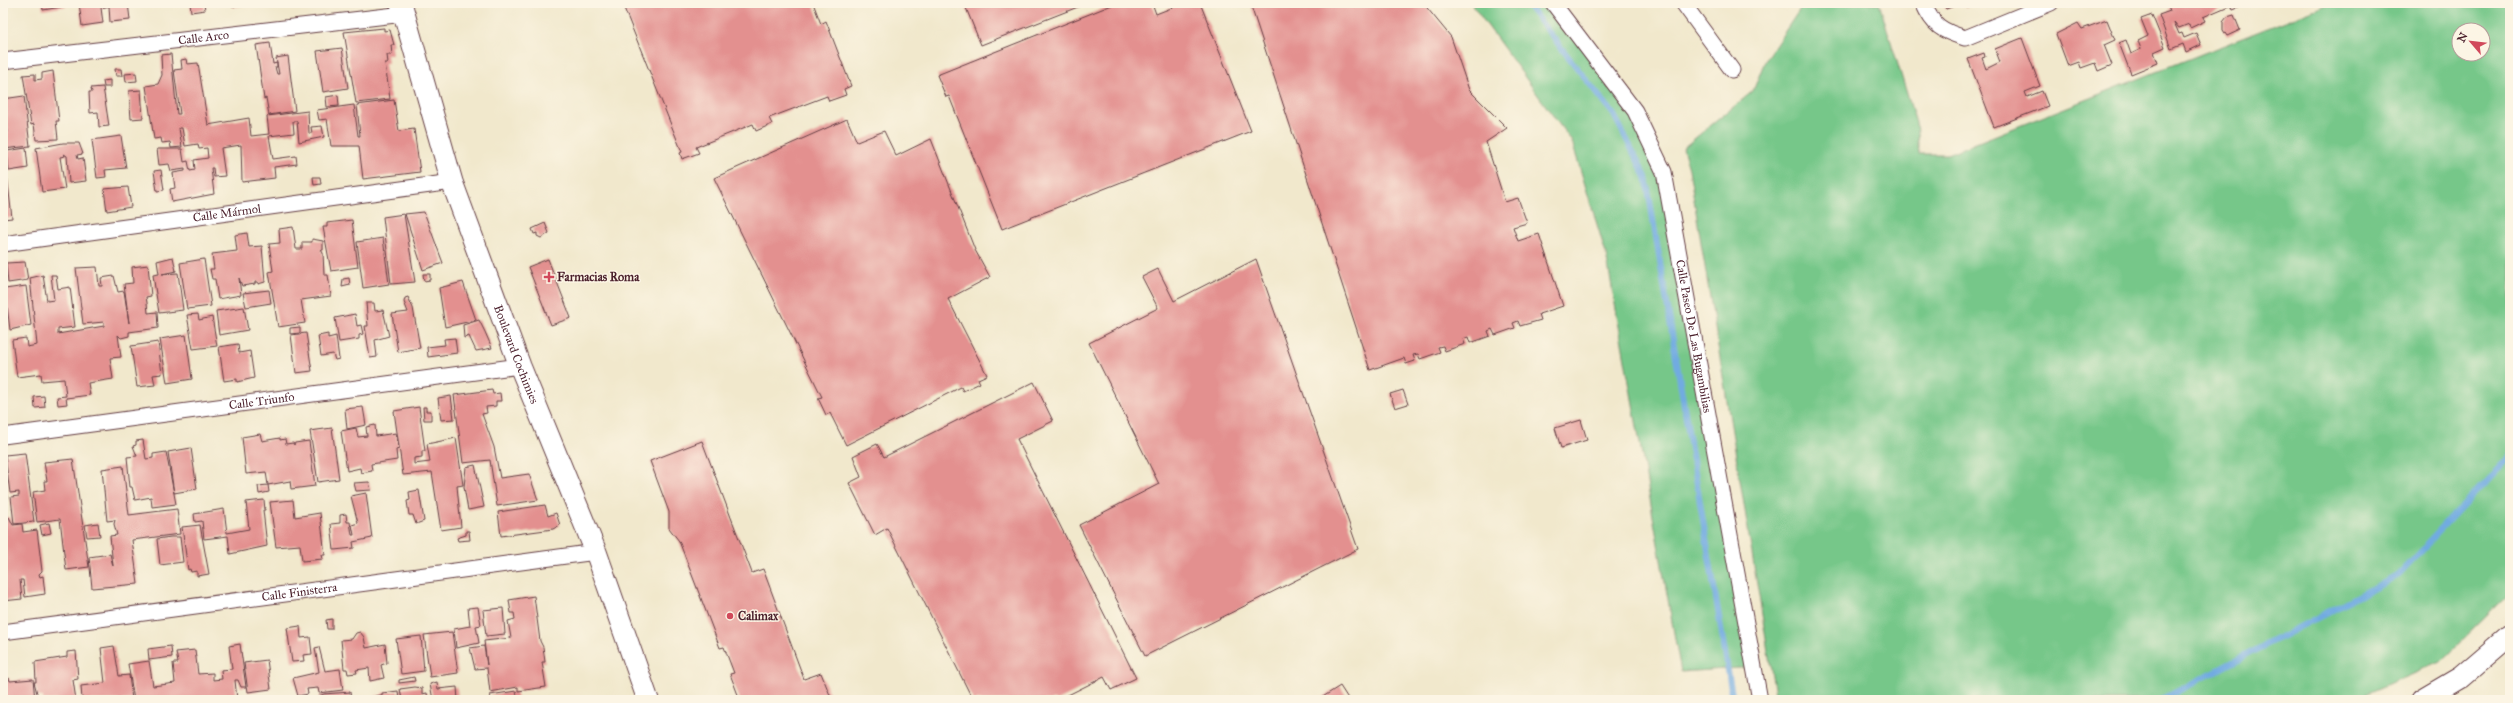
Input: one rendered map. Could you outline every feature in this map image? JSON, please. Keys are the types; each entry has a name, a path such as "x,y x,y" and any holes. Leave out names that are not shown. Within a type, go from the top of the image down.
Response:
{"main road":[{"name":"Boulevard Cochimies","path":"402,8 452,182 520,366 596,552 648,700"},
{"path":"2422,700 2461,677 2510,635"}],"street":[{"name":"Calle Paseo De Las Bugambilias","path":"1553,3 1635,111 1664,172 1760,700"},
{"path":"1683,3 1732,70"},
{"path":"1923,3 1928,15 1942,31 1965,38 2051,3"},
{"name":"Calle Arco","path":"3,61 402,8"},
{"name":"Calle Mármol","path":"3,244 452,182"},
{"name":"Calle Triunfo","path":"3,436 520,366"},
{"name":"Calle Finisterra","path":"3,632 596,552"}],"green space":[{"path":"1471,3 1553,3 1635,111 1664,172 1754,667 1681,672 1606,254 1572,142"},
{"path":"1804,3 1879,3 1916,123 1919,154 1948,154 2331,3 2510,3 2510,593 2441,661 2351,700 1776,700 1689,169 1683,148 1753,91 1765,61"}],"building":[{"path":"42,3 67,3 67,6 43,10"},
{"path":"79,3 128,3 130,20 110,22 109,6 101,8 103,23 82,26"},
{"path":"190,3 204,3 205,10 191,12"},
{"path":"231,3 246,3 247,5 232,7"},
{"path":"622,3 813,3 821,24 826,21 851,86 844,89 846,95 829,101 827,96 769,118 772,124 756,131 753,124 696,147 699,153 682,159 680,153 682,152"},
{"path":"964,3 1088,3 981,45"},
{"path":"1117,3 1152,3 1156,14 1184,3 1200,3 1251,131 1002,229 949,96 946,97 937,75"},
{"path":"1250,3 1423,3 1451,37 1469,90 1507,128 1486,142 1505,202 1518,198 1527,223 1513,227 1518,241 1539,234 1563,306 1539,314 1541,320 1520,326 1518,321 1513,323 1515,328 1495,335 1492,329 1488,331 1490,336 1470,343 1468,337 1463,339 1465,344 1445,351 1443,346 1438,347 1440,352 1420,359 1418,354 1413,355 1415,361 1406,364 1404,358 1370,370"},
{"path":"1943,3 1979,3 1970,4 1968,8 1960,4 1946,9"},
{"path":"2167,3 2251,3 2233,10 2231,5 2203,17 2205,21 2190,28 2189,24 2179,28 2174,22 2179,34 2182,33 2184,38 2196,33 2201,45 2186,52 2183,44 2171,49 2159,15 2170,11"},
{"path":"2152,15 2165,47 2154,52 2158,63 2131,74 2119,43 2126,40 2131,54 2141,49 2138,41 2148,36 2141,19"},
{"path":"2234,15 2240,30 2227,36 2223,30 2223,22 2227,17"},
{"path":"2107,20 2115,40 2104,45 2112,65 2098,71 2095,63 2081,68 2079,62 2068,66 2056,34 2078,23 2082,29"},
{"path":"384,28 384,31 390,30 394,45 391,45 392,55 387,55 388,63 385,63 390,99 356,103 344,32"},
{"path":"2022,38 2040,86 2025,92 2027,97 2042,91 2048,106 1994,127 1968,59 1984,53 1985,57 1982,58 1986,69 2000,62 1995,49"},
{"path":"270,43 273,64 277,63 276,58 288,56 295,111 269,115 266,98 264,99 256,45","holes":["277,63 279,74 277,74 275,67 277,67"]},
{"path":"342,48 348,88 323,92 317,51"},
{"path":"171,54 177,114 180,114 174,70 182,69 181,60 186,59 187,64 198,63 208,125 249,118 251,136 269,134 267,116 308,111 309,133 312,133 311,127 322,126 324,137 299,142 297,121 293,121 294,133 269,136 273,159 296,156 297,164 274,167 275,178 242,182 241,145 221,148 225,176 214,177 213,168 211,168 214,194 172,202 170,189 175,188 173,173 185,171 185,169 171,171 169,164 159,165 157,149 182,149 184,162 188,161 190,171 195,170 194,160 208,158 207,148 199,149 198,144 185,146 182,128 179,128 182,147 171,148 170,142 162,143 161,138 154,139 146,86 158,84 162,75 161,55"},
{"path":"115,69 121,69 122,76 116,76"},
{"path":"53,71 59,121 56,121 58,139 36,140 34,124 31,125 23,75 35,74 35,80 42,79 42,73"},
{"path":"136,73 137,81 126,82 125,74"},
{"path":"110,80 110,87 104,87 103,81"},
{"path":"103,87 109,126 99,127 98,112 90,113 89,92 92,92 91,88"},
{"path":"141,90 143,118 131,119 129,91"},
{"path":"338,95 339,106 327,107 326,97"},
{"path":"24,96 30,146 4,149 12,218 3,219 3,133 8,132 3,99"},
{"path":"394,100 399,131 414,129 420,172 363,179 359,146 331,146 327,119 319,120 317,110 354,105 358,136 360,136 357,105"},
{"path":"847,119 857,142 884,131 896,156 931,139 975,250 990,277 948,299 987,375 978,379 980,383 963,391 961,387 846,445 830,413 826,415 818,398 822,397 714,178"},
{"path":"121,136 126,168 105,170 106,177 97,178 92,140"},
{"path":"63,143 79,143 83,154 77,155 78,159 83,158 86,181 69,183 67,156 64,154 65,156 60,157 65,189 42,192 36,148"},
{"path":"26,148 28,168 9,171 7,151"},
{"path":"161,170 164,190 157,191 154,171"},
{"path":"313,177 320,177 321,184 314,185"},
{"path":"128,187 131,207 107,211 104,189"},
{"path":"424,212 443,263 423,270 405,214"},
{"path":"404,214 415,282 391,284 383,217"},
{"path":"352,220 358,267 331,271 323,227 327,227 327,223"},
{"path":"545,223 549,233 541,238 537,236 537,233 534,234 532,229"},
{"path":"293,227 296,249 302,249 302,242 312,242 312,239 323,241 323,250 321,250 323,253 324,275 328,275 331,296 301,300 305,323 278,327 269,272 273,271 269,244 280,243 279,229"},
{"path":"247,233 249,247 262,246 265,282 258,284 258,282 255,282 255,284 242,286 239,278 241,295 218,299 215,279 212,279 210,269 214,269 212,254 237,251 235,235"},
{"path":"383,238 389,284 363,288 357,242"},
{"path":"173,257 176,271 162,274 178,273 183,310 159,313 153,275 159,274 157,261"},
{"path":"204,259 211,306 187,309 180,263"},
{"path":"548,259 571,318 551,325 528,267"},
{"path":"1256,259 1358,549 1145,656 1079,525 1159,484 1089,343 1158,308 1142,277 1158,269 1174,301"},
{"path":"25,262 28,280 8,283 6,263"},
{"path":"148,265 151,296 146,297 148,313 157,312 158,328 129,332 129,336 121,338 118,335 121,357 110,358 113,379 88,383 90,395 66,398 67,404 58,405 57,397 66,396 64,379 42,381 41,374 17,377 12,340 26,338 27,347 37,345 30,278 43,275 47,301 54,300 51,275 56,275 58,289 70,287 75,327 58,329 58,334 104,326 104,322 83,324 76,268 97,267 99,286 102,286 101,278 114,276 118,292 124,291 129,323 124,284 133,283 132,267"},
{"path":"423,274 430,274 430,280 424,281"},
{"path":"349,278 350,285 342,287 343,279"},
{"path":"463,282 476,320 445,327 439,288"},
{"path":"26,286 31,325 10,330 5,289"},
{"path":"269,290 271,303 246,307 243,293"},
{"path":"408,297 413,308 420,348 398,352 392,314 408,312 404,302 405,298"},
{"path":"366,303 374,303 375,311 383,310 389,336 375,340 377,357 370,358 365,326 368,326"},
{"path":"244,307 248,330 219,335 216,311"},
{"path":"198,314 199,320 212,317 217,346 193,349 187,315"},
{"path":"355,314 357,326 361,325 363,334 359,335 359,339 339,342 335,318"},
{"path":"479,320 492,348 476,351 469,336 464,338 463,325"},
{"path":"300,327 300,333 290,334 290,328"},
{"path":"306,333 312,371 296,373 291,335"},
{"path":"328,334 328,338 336,336 339,359 335,360 333,354 321,356 318,336"},
{"path":"186,335 192,379 167,383 160,339"},
{"path":"455,338 457,353 428,357 427,347 445,345 444,339"},
{"path":"158,342 162,374 153,375 155,385 137,387 131,346"},
{"path":"238,344 239,353 250,351 254,378 237,382 237,379 224,381 219,347"},
{"path":"1034,382 1053,421 1017,439 1136,678 1111,690 1104,677 1058,700 973,700 887,528 875,535 849,483 861,477 853,456 877,444 884,457"},
{"path":"492,390 493,394 500,393 501,401 496,401 496,406 486,407 487,413 482,414 494,447 500,478 529,474 538,500 497,506 490,460 463,463 454,395"},
{"path":"1403,390 1408,404 1395,408 1390,394"},
{"path":"44,396 45,407 35,408 34,397"},
{"path":"451,396 454,419 441,420 438,398"},
{"path":"363,407 366,425 347,429 345,409"},
{"path":"419,407 425,451 422,451 422,457 414,458 414,464 430,462 427,444 456,438 463,485 457,486 461,527 441,530 432,472 403,475 394,411"},
{"path":"423,407 426,407 426,411 431,411 431,420 424,420"},
{"path":"1581,420 1587,440 1561,448 1555,428"},
{"path":"375,425 376,436 396,433 399,449 396,450 397,460 371,464 372,471 361,473 360,468 347,471 341,431 356,428 358,437 367,436 366,427"},
{"path":"332,428 339,479 318,482 310,431"},
{"path":"260,434 262,441 280,438 280,440 285,439 286,444 293,443 294,445 295,443 309,441 315,486 291,489 290,481 268,485 266,472 246,474 242,437"},
{"path":"143,440 146,459 153,458 153,454 166,452 176,504 152,507 151,497 135,500 132,487 130,487 127,457 137,456 133,446 136,445 136,441"},
{"path":"702,441 752,573 763,569 804,679 821,673 832,700 740,700 730,674 734,673 724,647 720,648 679,541 669,528 669,512 650,461"},
{"path":"191,448 197,489 174,493 168,452"},
{"path":"25,453 34,522 14,524 11,497 19,496 19,492 10,493 5,455"},
{"path":"3,459 7,484 5,484 7,498 3,501"},
{"path":"73,459 89,567 66,570 60,519 37,522 33,492 45,490 44,481 47,481 44,462"},
{"path":"475,465 484,507 468,510 464,487 466,467"},
{"path":"123,466 129,515 177,509 180,534 132,540 138,584 92,588 89,557 110,554 113,566 110,536 117,535 114,524 115,520 107,521 102,469"},
{"path":"369,482 371,490 356,491 354,483"},
{"path":"268,485 269,492 259,494 258,486"},
{"path":"419,490 424,521 416,524 413,515 409,515 407,501 410,500 409,492"},
{"path":"366,493 372,538 353,542 354,548 334,550 331,524 340,523 340,515 346,514 347,522 350,522 352,535 354,535 352,525 358,523 351,496"},
{"path":"264,500 265,510 263,510 267,546 230,554 228,536 204,539 202,521 195,522 194,514 224,509 227,533 249,529 246,502"},
{"path":"293,500 295,517 320,513 325,555 322,555 323,559 302,561 300,545 276,547 270,502"},
{"path":"545,505 548,516 556,513 560,525 553,529 501,536 498,512"},
{"path":"9,517 13,525 22,524 23,532 37,530 42,571 39,574 40,577 43,576 45,594 25,597 23,580 20,580 22,599 3,601 3,518"},
{"path":"49,523 51,533 42,535 40,525"},
{"path":"98,523 100,536 87,537 85,525"},
{"path":"200,525 209,574 197,576 197,571 191,572 190,569 188,570 182,527"},
{"path":"466,531 469,531 470,540 458,541 457,538 466,535"},
{"path":"180,537 183,562 160,565 157,539"},
{"path":"534,596 540,641 543,647 545,662 542,662 546,687 518,691 518,687 490,692 487,668 475,669 470,648 484,646 487,665 484,641 511,638 508,621 515,619 514,613 511,613 509,600"},
{"path":"478,607 481,625 476,626 479,643 456,648 454,629 470,626 468,608"},
{"path":"503,608 505,634 486,636 483,610"},
{"path":"332,619 332,629 327,629 326,620"},
{"path":"300,626 301,638 310,637 312,654 303,655 304,661 292,662 287,628"},
{"path":"360,632 364,637 366,648 385,644 387,663 381,665 384,678 370,681 369,668 356,670 357,673 348,674 347,669 344,669 341,640 352,639 356,633"},
{"path":"452,632 458,673 430,677 424,635"},
{"path":"421,636 424,671 401,674 396,639"},
{"path":"240,644 246,687 241,687 238,680 235,680 237,700 134,700 128,664 149,661 153,686 175,683 173,663 178,663 176,652 195,650 198,674 213,673 213,680 222,679 221,670 232,669 229,646"},
{"path":"114,646 119,676 129,675 132,700 82,700 81,686 105,683 101,648"},
{"path":"171,646 172,657 149,660 148,649"},
{"path":"319,647 325,671 340,669 343,690 319,693 318,688 307,689 308,694 298,696 293,678 319,672 315,648"},
{"path":"76,651 78,679 73,680 76,700 43,700 43,697 38,697 34,682 36,682 35,662 67,657 67,652"},
{"path":"267,660 271,689 248,692 244,663"},
{"path":"414,677 415,681 399,683 399,680"},
{"path":"9,678 10,681 33,679 35,700 3,700 3,679"},
{"path":"437,682 438,689 457,687 458,700 433,700 430,684"},
{"path":"1340,686 1349,700 1318,700"},
{"path":"415,687 422,688 422,694 427,693 428,700 402,700 400,689"},
{"path":"398,691 399,700 375,700 375,696 382,695 382,693"},
{"path":"516,691 518,700 491,700 490,695"},
{"path":"350,692 351,700 319,700 319,696 324,694"}],"waterway":[{"path":"1526,3 1614,115 1646,177 1732,695 1731,700"},
{"path":"2161,700 2398,575 2510,456"}],"place":[{"name":"Farmacias Roma","path":"549,277"},
{"name":"Calimax","path":"730,616"}]}
